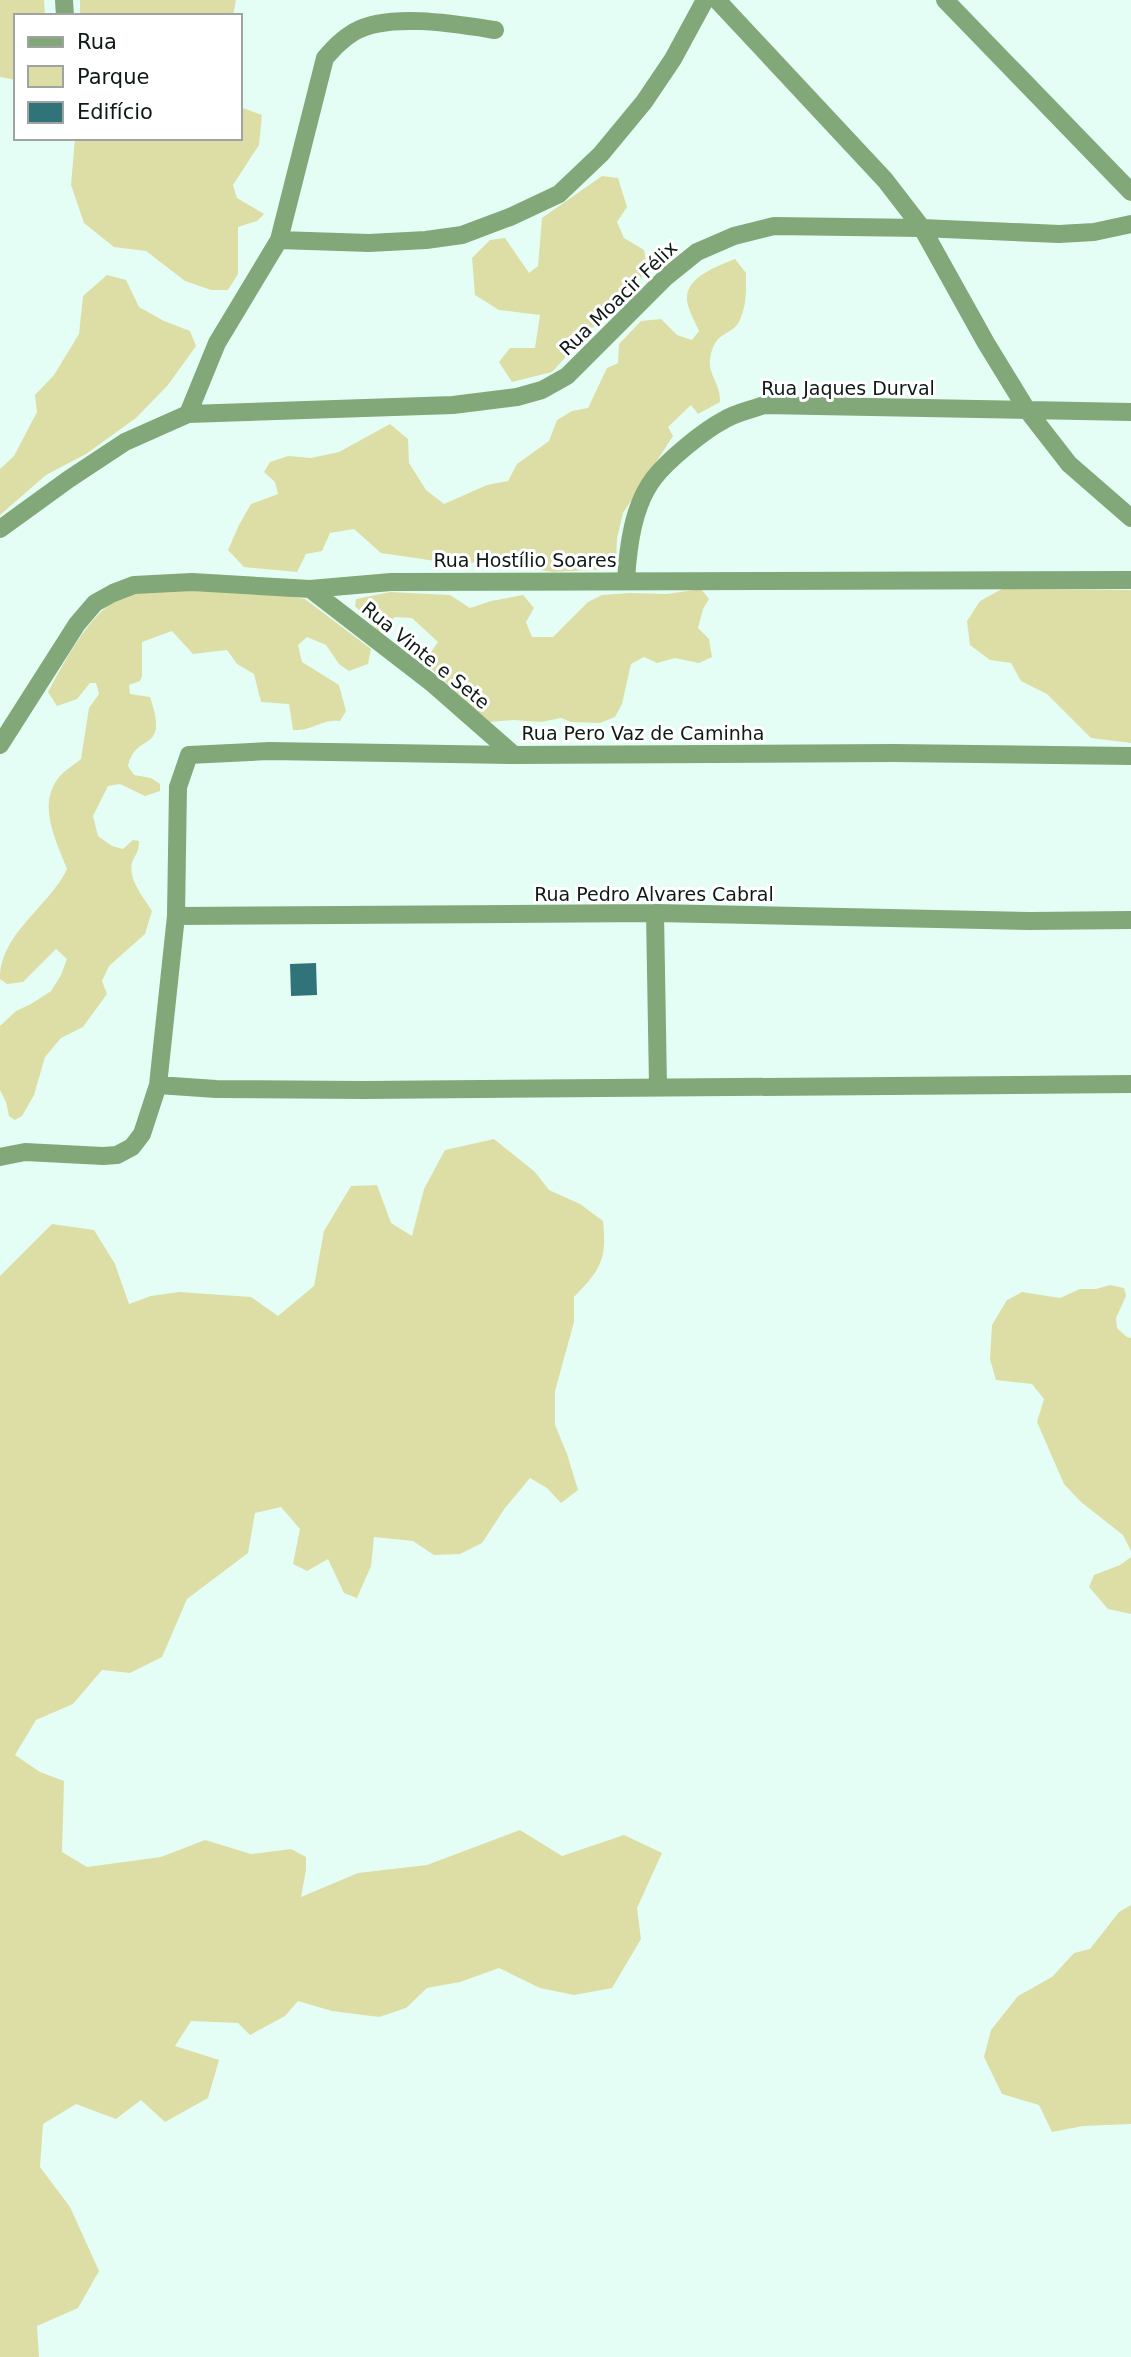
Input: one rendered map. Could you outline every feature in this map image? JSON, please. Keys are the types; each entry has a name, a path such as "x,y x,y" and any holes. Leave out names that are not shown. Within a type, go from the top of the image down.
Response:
{"street":[{"path":"279,240 369,243 462,235 510,217 559,194 601,154 644,102 673,59 705,0"},
{"path":"718,0 885,180 922,228 1027,410 1069,464 1131,518"},
{"path":"945,0 1131,192"},
{"path":"188,414 217,343 279,240 326,58 338,43 356,31 389,23 441,22 495,30"},
{"name":"Rua Moacir Félix","path":"0,529 125,442 188,414 453,405 517,397 542,390 567,376 666,277 697,252 734,236 774,226 922,228 1059,234 1094,232 1131,224"},
{"name":"Rua Jaques Durval","path":"626,580 632,533 640,504 653,478 692,442 725,419 764,405 1131,412"},
{"name":"Rua Hostílio Soares","path":"0,745 77,624 95,603 134,585 192,582 310,589 391,582 1131,580"},
{"name":"Rua Vinte e Sete","path":"310,589 433,684 513,755"},
{"name":"Rua Pero Vaz de Caminha","path":"176,916 178,787 188,755 269,751 513,755 893,753 1131,756"},
{"path":"655,913 658,1086"},
{"name":"Rua Pedro Alvares Cabral","path":"176,916 655,913 1015,921 1131,920"},
{"path":"0,1157 25,1152 117,1155 132,1147 142,1134 158,1085 176,916"},
{"path":"158,1085 216,1089 350,1090 1131,1084"}],"green space":[{"path":"0,0 44,0 45,14 14,14 14,80 0,77"},
{"path":"80,0 236,0 233,14 80,14"},
{"path":"242,108 262,115 259,145 233,185 237,198 264,214 257,221 238,227 238,274 228,290 211,290 185,281 146,251 114,247 84,223 71,185 75,140 242,140"},
{"path":"602,176 618,178 627,207 617,222 624,238 644,250 648,271 552,372 512,382 499,362 510,348 535,348 540,315 499,310 475,295 472,258 490,240 505,238 529,273 538,266 542,218"},
{"path":"735,259 746,273 743,310 735,327 715,344 710,360 720,402 698,414 691,405 668,427 673,436 623,513 617,538 616,563 608,569 553,572 515,566 501,560 456,564 381,553 354,529 330,533 322,551 306,554 297,572 244,567 228,550 251,504 278,494 275,482 264,472 270,462 288,456 311,458 339,452 390,424 408,439 409,463 426,490 444,504 487,485 508,481 517,464 549,441 557,420 572,411 588,408 607,368 618,363 619,344 641,321 661,319 677,335 692,340 699,331 687,300 691,285 704,274"},
{"path":"107,275 126,280 139,307 190,331 196,346 168,385 136,418 86,454 46,475 0,515 0,469 14,456 37,412 35,395 54,375 79,334 83,296"},
{"path":"701,589 709,599 698,628 709,639 712,657 699,663 675,658 657,663 644,657 631,664 622,704 615,717 600,723 571,722 561,718 541,722 489,722 424,662 438,642 412,618 395,617 379,632 355,606 356,599 390,592 450,595 470,608 523,595 534,608 526,622 532,637 553,637 588,602 602,595 667,594"},
{"path":"1002,589 1131,590 1131,743 1091,738 1047,694 1021,681 1011,663 990,660 970,645 967,621 980,601"},
{"path":"204,591 305,599 371,649 368,664 349,671 339,664 326,645 307,637 298,645 302,662 339,685 346,711 340,721 293,730 289,704 261,702 254,674 237,664 227,650 193,654 172,631 142,642 142,676 140,681 129,685 130,694 150,697 156,727 154,735 132,755 128,766 134,775 151,778 160,784 160,791 145,796 120,784 108,786 93,816 98,836 112,846 123,849 133,840 139,841 132,863 132,876 152,911 145,934 109,966 102,981 107,994 83,1027 61,1038 45,1057 34,1095 22,1116 15,1120 9,1116 0,1090 0,1026 16,1011 51,991 67,959 56,949 23,982 7,984 0,979 2,963 16,934 49,896 67,869 50,822 49,798 60,776 81,759 89,708 99,694 96,683 90,683 77,699 57,706 48,692 82,634 105,608 118,599 140,592"},
{"path":"494,1139 535,1172 549,1190 580,1204 603,1221 603,1255 596,1271 574,1297 574,1322 555,1391 555,1425 578,1490 561,1503 547,1488 530,1478 505,1508 482,1543 460,1554 434,1555 413,1541 374,1537 371,1566 357,1598 344,1593 328,1559 307,1571 293,1564 300,1529 281,1507 255,1513 248,1553 187,1599 162,1657 130,1673 102,1670 73,1704 36,1720 15,1755 40,1772 64,1781 62,1852 87,1867 161,1857 205,1840 251,1854 291,1849 306,1857 301,1897 358,1873 427,1865 520,1830 562,1856 624,1835 662,1853 637,1908 641,1939 612,1988 574,1995 540,1988 499,1968 460,1982 427,1988 406,2008 379,2017 332,2011 298,2001 285,2016 250,2035 238,2023 191,2021 175,2046 219,2060 208,2098 165,2122 141,2100 116,2119 76,2104 43,2124 40,2167 70,2207 99,2271 78,2308 37,2326 39,2357 0,2357 0,1276 52,1224 94,1230 115,1264 129,1304 151,1296 179,1292 251,1297 278,1316 314,1286 324,1231 351,1186 377,1185 391,1223 412,1236 424,1189 445,1150"},
{"path":"1110,1285 1124,1288 1126,1296 1116,1318 1117,1328 1131,1338 1131,1551 1123,1535 1081,1502 1064,1484 1037,1422 1044,1399 1032,1384 996,1380 990,1359 992,1325 1007,1300 1022,1292 1060,1298 1080,1289 1096,1289"},
{"path":"1131,1557 1131,1614 1108,1609 1089,1587 1094,1575 1120,1565"},
{"path":"1131,1905 1131,2124 1083,2126 1052,2132 1039,2105 1002,2094 984,2057 991,2030 1018,1996 1052,1977 1074,1953 1090,1949 1119,1912"}],"building":[{"path":"316,963 317,995 291,996 290,964"}]}
